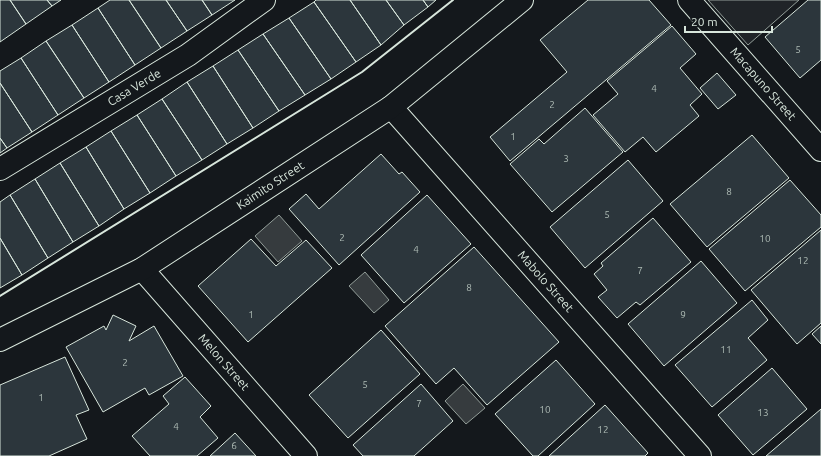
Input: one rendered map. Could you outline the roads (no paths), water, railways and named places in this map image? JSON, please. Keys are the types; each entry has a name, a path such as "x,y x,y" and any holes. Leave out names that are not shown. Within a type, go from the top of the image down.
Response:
{"street":[{"name":"Casa Verde","path":"0,169 188,55 264,0"},
{"name":"Kaimito Street","path":"0,340 142,269 391,107 522,0"},
{"name":"Macapuno Street","path":"689,0 821,150"},
{"name":"Mabolo Street","path":"391,107 700,456"},
{"name":"Melon Street","path":"142,269 306,456"}]}
